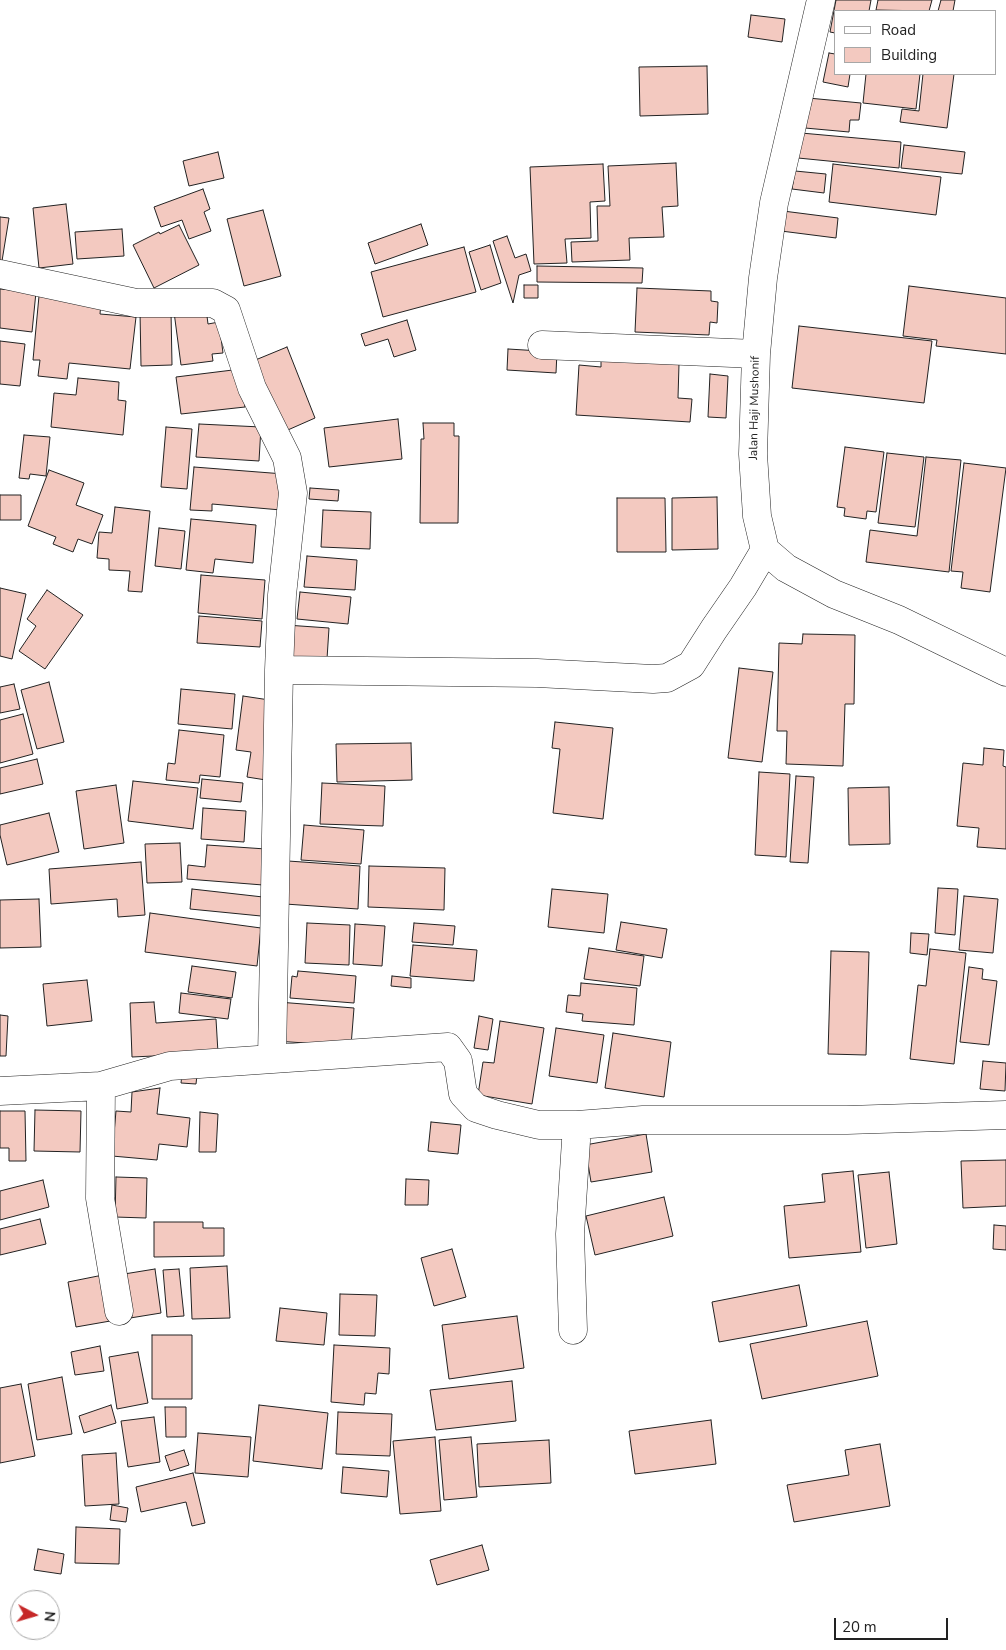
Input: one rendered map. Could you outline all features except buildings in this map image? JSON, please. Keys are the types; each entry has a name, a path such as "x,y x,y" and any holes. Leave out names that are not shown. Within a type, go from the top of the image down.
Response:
{"street":[{"name":"Jalan Haji Mushonif","path":"766,550 757,516 753,454 756,354 763,278 774,202 821,0"},
{"path":"0,274 136,303 213,303 226,310 252,388 287,458 293,493 282,596 279,670 272,1058"},
{"path":"542,345 756,354"},
{"path":"279,670 537,673 653,679 667,678 691,665 766,550 786,568 834,594 899,620 1006,672"},
{"path":"0,1092 101,1086 170,1066 448,1047 458,1061 463,1094 476,1108 539,1125 577,1125 643,1120 847,1120 1006,1115"},
{"path":"101,1086 100,1198 119,1311"},
{"path":"573,1330 570,1234 577,1125"}]}
